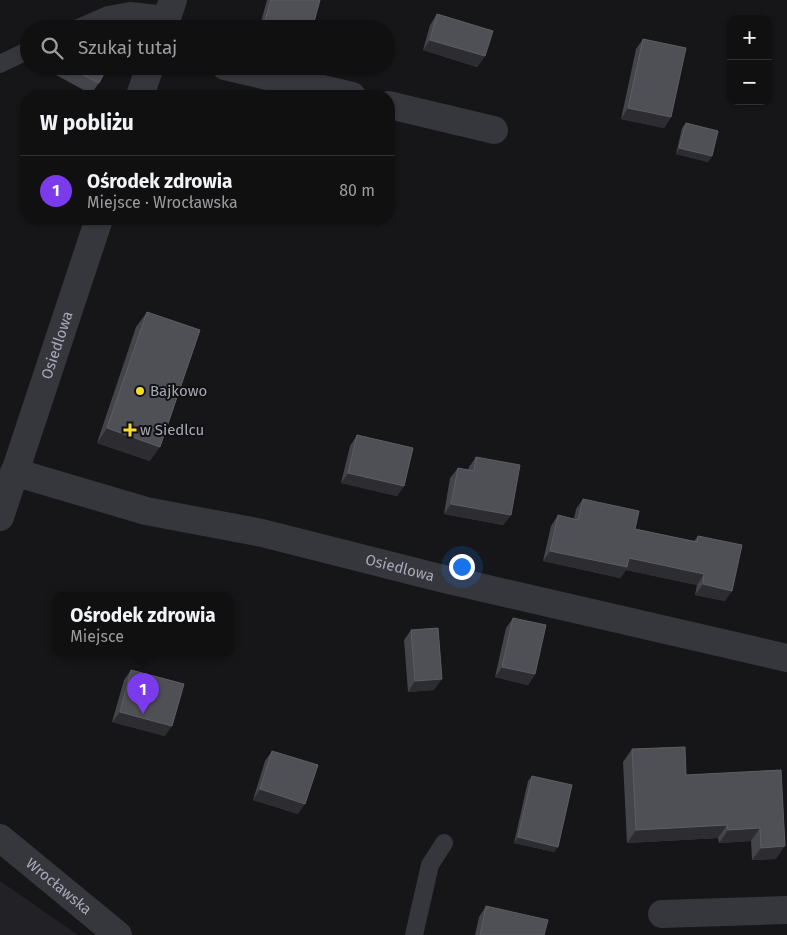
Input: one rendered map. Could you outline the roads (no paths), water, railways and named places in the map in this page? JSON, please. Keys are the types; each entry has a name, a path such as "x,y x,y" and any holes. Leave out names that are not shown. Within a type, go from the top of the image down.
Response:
{"street":[{"path":"142,90 147,75"},
{"path":"263,75 327,90"},
{"path":"395,106 494,130"},
{"name":"Osiedlowa","path":"0,517 97,225"},
{"name":"Osiedlowa","path":"14,472 146,511 262,533 440,578 787,658"},
{"name":"Wrocławska","path":"0,838 118,935"},
{"path":"662,914 787,910"}],"lane":[{"path":"95,20 108,14 130,11 168,15"},
{"path":"0,64 20,54"},
{"path":"414,935 430,865 444,843"}],"place":[{"name":"Bajkowo","path":"140,391"},
{"name":"w Siedlcu","path":"130,430"},
{"name":"Ośrodek zdrowia","path":"143,714"}]}
